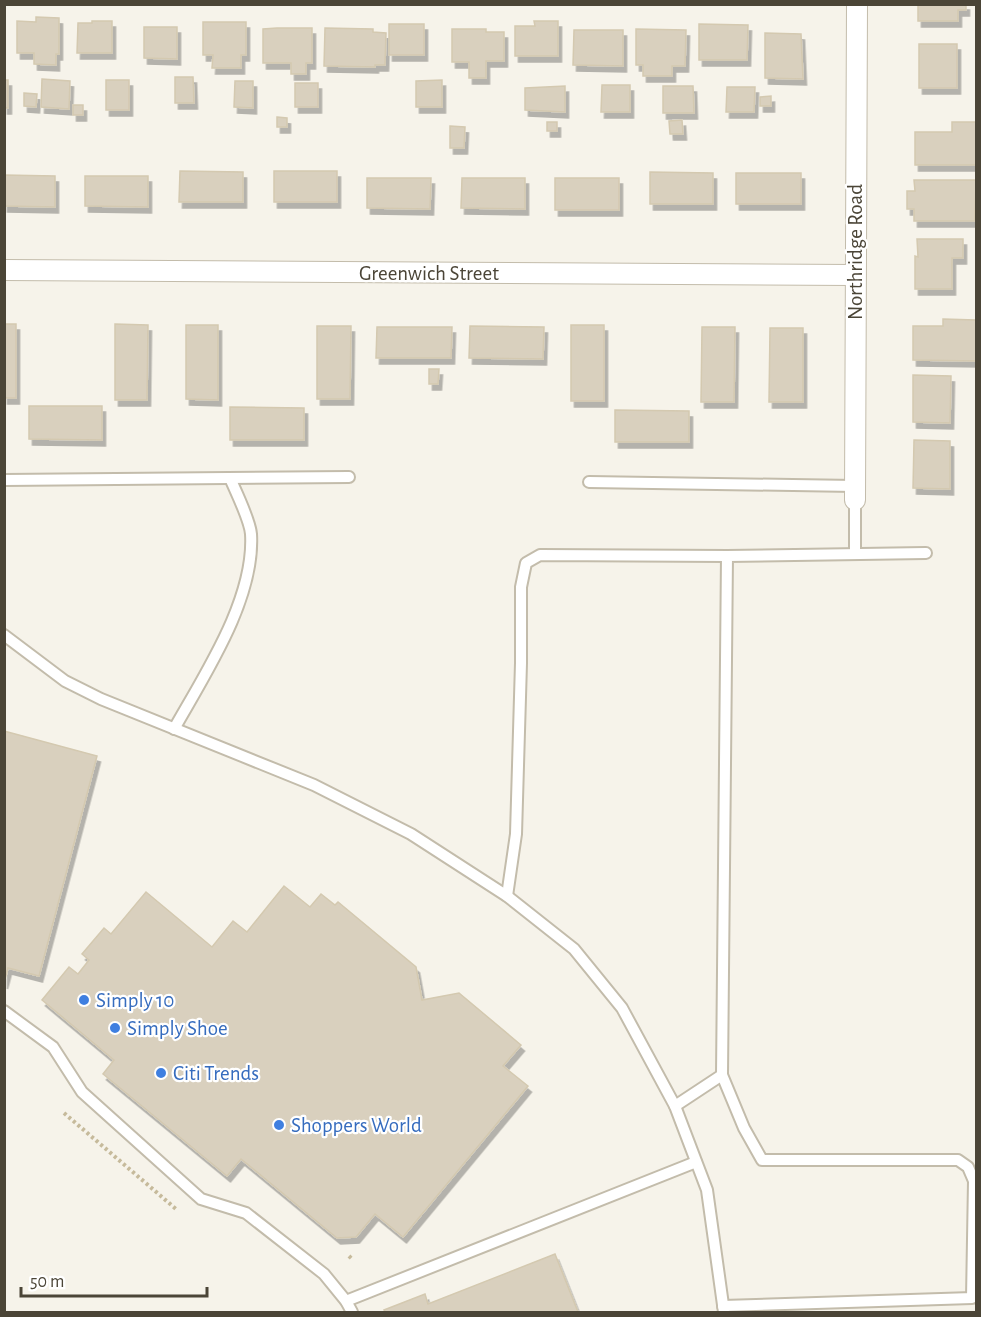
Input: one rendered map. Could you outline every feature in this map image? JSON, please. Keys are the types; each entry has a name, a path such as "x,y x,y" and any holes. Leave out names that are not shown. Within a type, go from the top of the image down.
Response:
{"street":[{"name":"Northridge Road","path":"855,493 854,275 857,4"},
{"name":"Greenwich Street","path":"4,270 854,275"}],"lane":[{"path":"4,480 349,477"},
{"path":"174,729 225,638 249,572 251,532 230,478"},
{"path":"589,482 855,493 855,554"},
{"path":"507,896 516,834 521,587 526,562 540,555 728,556 926,553"},
{"path":"4,635 65,681 101,699 314,786 411,834 507,896 574,949 622,1008 675,1106 707,1190 724,1309 972,1298 974,1180 968,1167 958,1160 762,1160 744,1128 722,1075 725,585 728,556"},
{"path":"4,1011 53,1047 82,1092 201,1199 246,1213 324,1274 352,1312"},
{"path":"675,1106 722,1075"},
{"path":"346,1301 696,1162"}],"path":[{"path":"64,1113 176,1209"}],"building":[{"path":"918,4 966,4 966,10 958,10 958,21 918,21"},
{"path":"36,17 59,18 59,54 56,54 56,65 34,64 34,53 17,53 17,21 36,22"},
{"path":"92,21 112,21 112,53 77,53 78,23 92,23"},
{"path":"534,21 558,21 558,56 515,56 515,26 535,26"},
{"path":"203,22 246,22 246,55 241,55 241,68 212,68 213,55 203,55"},
{"path":"389,24 424,24 424,55 389,55"},
{"path":"699,24 748,25 747,60 699,60"},
{"path":"144,27 177,27 177,59 144,58"},
{"path":"312,28 312,63 306,63 306,74 291,74 291,63 263,63 263,29"},
{"path":"325,28 373,29 373,32 386,33 385,65 375,65 375,67 324,66"},
{"path":"452,29 486,29 486,32 504,32 504,61 486,61 486,78 469,78 469,62 452,62"},
{"path":"636,29 686,30 685,66 672,66 672,76 643,76 643,65 636,65"},
{"path":"574,30 623,30 623,66 573,65"},
{"path":"765,33 801,34 803,79 765,78"},
{"path":"919,44 957,44 957,88 919,88"},
{"path":"175,77 193,77 194,103 175,103"},
{"path":"42,79 70,81 69,109 41,107"},
{"path":"4,80 8,80 8,108 4,108"},
{"path":"106,80 129,80 129,110 106,110"},
{"path":"442,80 442,107 416,107 416,81"},
{"path":"235,81 253,81 253,108 234,107"},
{"path":"295,83 318,83 318,107 295,107"},
{"path":"602,85 630,85 630,112 601,112"},
{"path":"565,86 565,112 525,110 525,88"},
{"path":"663,86 693,86 694,113 663,113"},
{"path":"727,87 755,87 754,112 726,112"},
{"path":"24,93 37,94 36,107 24,106"},
{"path":"771,96 771,106 760,106 760,97"},
{"path":"73,105 83,105 83,115 73,115"},
{"path":"277,117 287,118 287,127 277,127"},
{"path":"682,120 683,134 670,134 669,121"},
{"path":"547,122 557,122 557,131 547,131"},
{"path":"952,122 976,122 976,165 915,165 915,132 952,132"},
{"path":"450,126 465,127 464,148 450,148"},
{"path":"180,171 243,172 243,202 179,202"},
{"path":"274,171 337,171 337,202 274,202"},
{"path":"650,172 713,173 713,204 650,204"},
{"path":"736,173 801,173 801,204 736,204"},
{"path":"4,175 55,176 55,207 4,206"},
{"path":"85,176 148,176 148,207 85,206"},
{"path":"367,178 431,178 430,209 367,208"},
{"path":"462,178 525,178 525,209 461,208"},
{"path":"555,178 619,178 619,210 555,210"},
{"path":"914,180 976,180 975,221 914,221 914,209 907,209 907,191 915,191"},
{"path":"917,239 963,239 963,258 952,258 952,289 915,289"},
{"path":"943,319 976,320 976,361 913,360 913,326 943,326"},
{"path":"4,324 16,324 16,398 4,398"},
{"path":"115,324 148,325 147,400 115,400"},
{"path":"186,325 218,325 218,400 186,399"},
{"path":"571,325 604,325 604,401 571,401"},
{"path":"317,326 351,326 350,399 317,399"},
{"path":"470,326 544,327 543,359 469,358"},
{"path":"377,327 452,327 451,358 376,358"},
{"path":"702,327 735,327 734,402 701,402"},
{"path":"770,328 803,328 803,402 769,402"},
{"path":"429,369 439,369 438,384 429,384"},
{"path":"913,375 951,376 950,423 913,422"},
{"path":"29,406 102,406 102,440 29,439"},
{"path":"230,407 304,408 304,440 230,440"},
{"path":"615,410 689,411 689,442 615,442"},
{"path":"914,440 950,441 950,489 913,488"},
{"path":"4,731 97,756 39,976 8,968 4,983"},
{"path":"284,886 310,907 321,894 335,905 338,902 416,967 422,1000 459,993 521,1045 503,1066 528,1086 403,1237 375,1214 356,1237 337,1238 241,1159 227,1176 103,1074 114,1060 42,1000 69,967 78,974 89,960 82,954 104,928 111,934 146,892 212,947 233,921 247,932"},
{"path":"555,1254 578,1312 385,1312 384,1310 425,1294 428,1304"}],"place":[{"name":"Simply 10","path":"84,1000"},
{"name":"Simply Shoe","path":"115,1028"},
{"name":"Citi Trends","path":"161,1073"},
{"name":"Shoppers World","path":"279,1125"}]}
